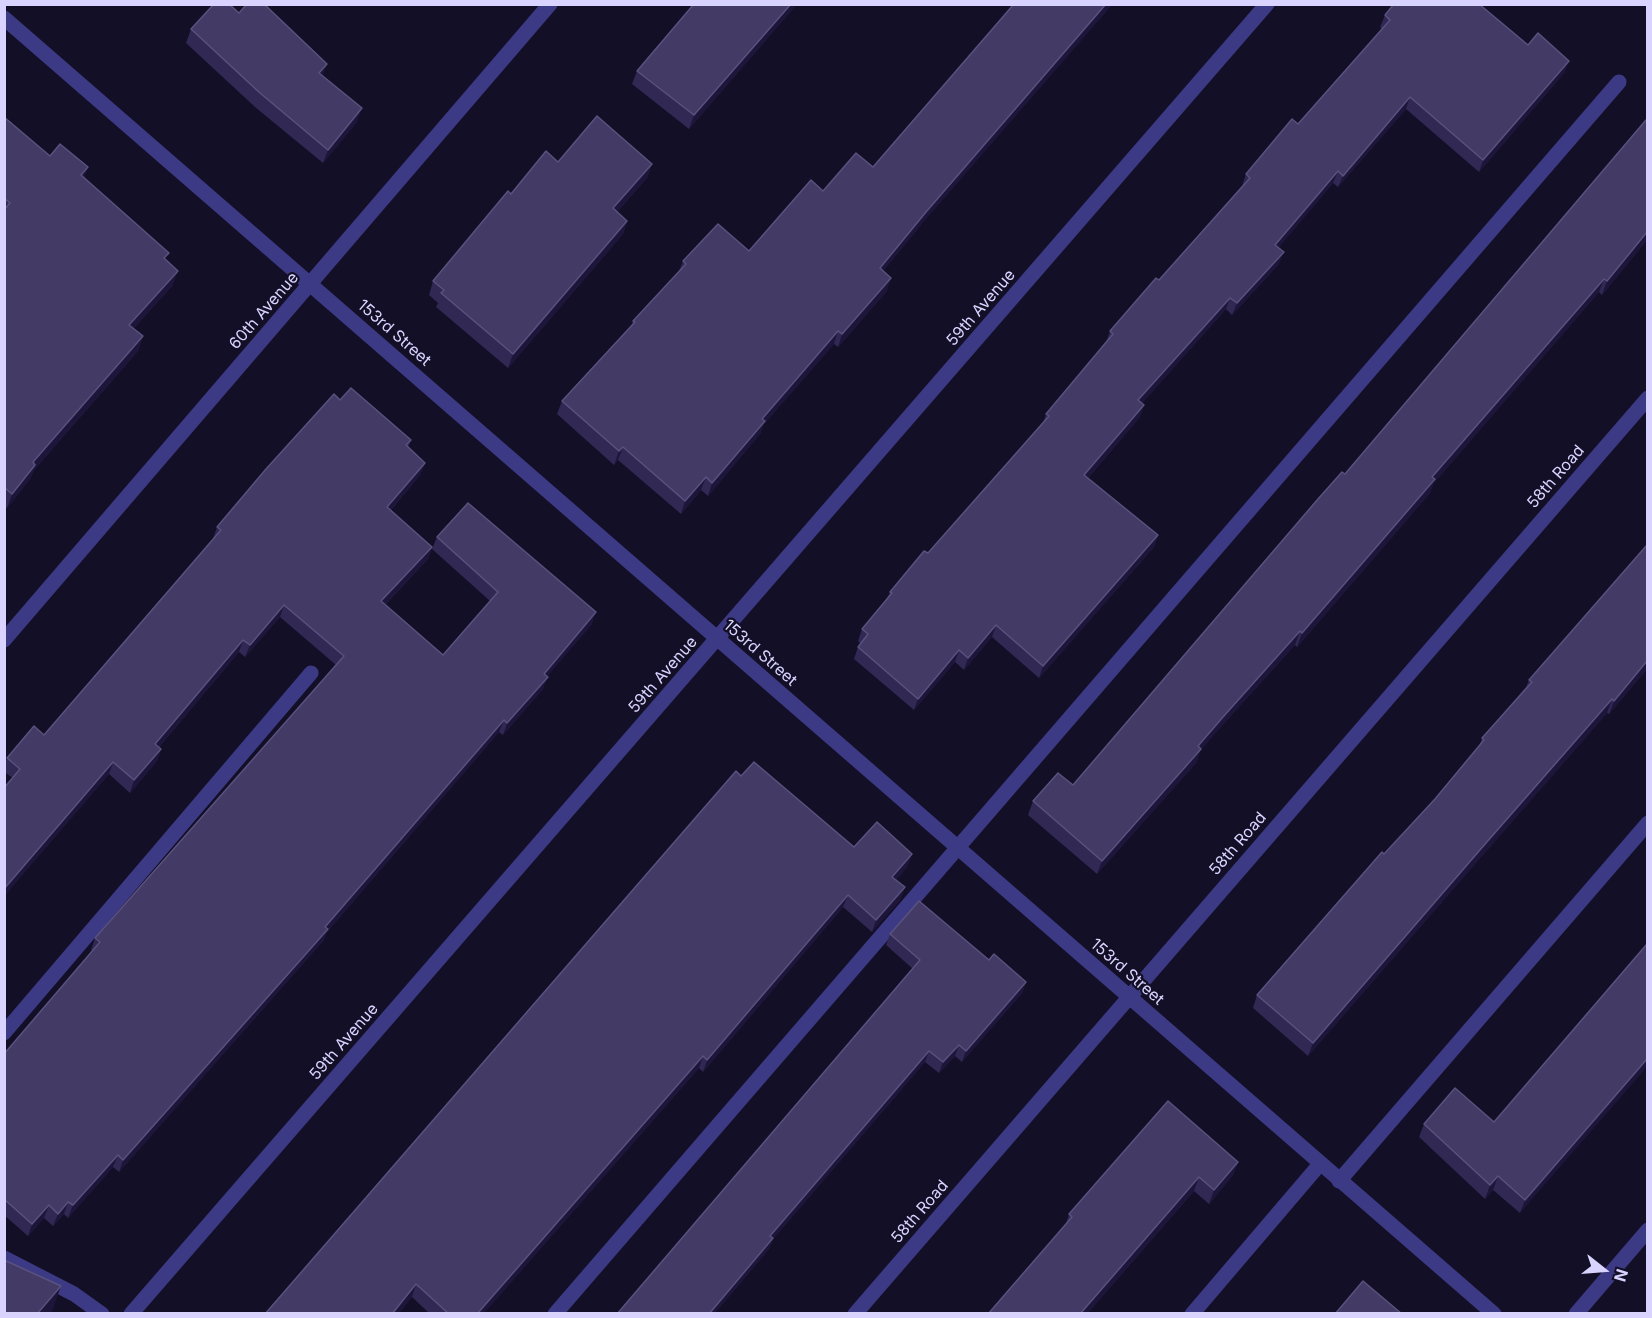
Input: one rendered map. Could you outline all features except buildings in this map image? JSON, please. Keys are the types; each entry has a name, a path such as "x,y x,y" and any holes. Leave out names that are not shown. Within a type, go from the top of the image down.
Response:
{"street":[{"name":"60th Avenue","path":"4,640 550,4"},
{"name":"59th Avenue","path":"131,1314 718,640 1267,4"},
{"name":"153rd Street","path":"4,18 1494,1314"},
{"path":"555,1314 1619,82"},
{"name":"58th Road","path":"855,1314 1647,398"},
{"path":"4,1034 311,673"},
{"path":"1339,1181 1647,823"},
{"path":"1192,1314 1320,1164"},
{"path":"1576,1314 1647,1230"},
{"path":"4,1258 74,1294 102,1314"}]}
